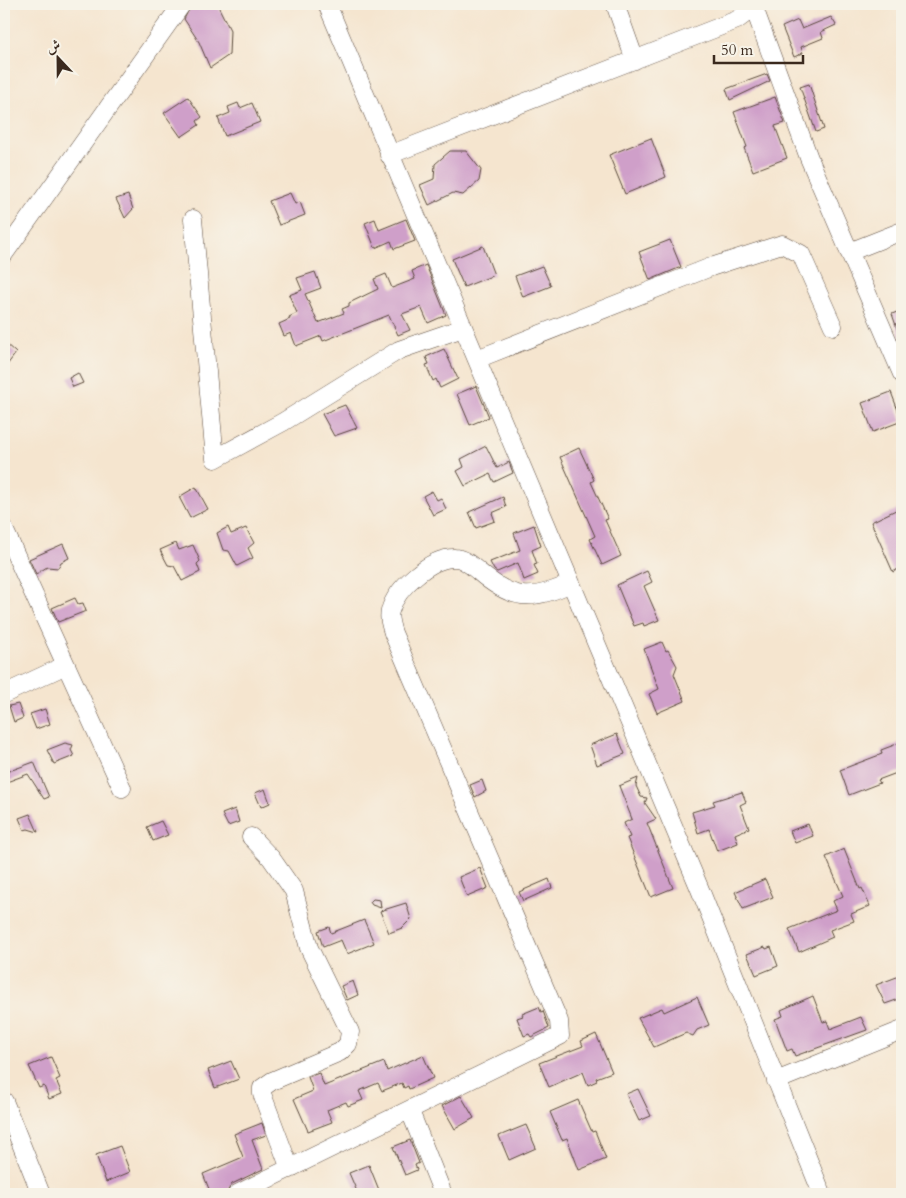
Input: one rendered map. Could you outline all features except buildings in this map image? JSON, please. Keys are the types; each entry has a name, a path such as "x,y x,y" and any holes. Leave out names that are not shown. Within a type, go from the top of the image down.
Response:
{"street":[{"path":"4,254 182,4"},
{"path":"327,4 570,584 696,878 822,1194"},
{"path":"615,4 634,60"},
{"path":"389,155 737,20 753,4 809,158 902,374"},
{"path":"193,219 215,459 283,422 399,350 463,328"},
{"path":"849,252 902,231"},
{"path":"477,359 711,267 782,244 801,254 833,326"},
{"path":"4,529 8,548 66,665 122,788"},
{"path":"237,1194 558,1038 561,1031 393,633 390,612 396,598 418,573 438,562 455,558 464,561 497,587 510,594 530,597 570,584"},
{"path":"4,694 66,665"},
{"path":"251,837 294,891 313,956 350,1032 348,1044 340,1052 272,1081 262,1088 262,1094 290,1169"},
{"path":"776,1081 902,1030"},
{"path":"4,1101 41,1194"},
{"path":"410,1111 443,1194"}]}
